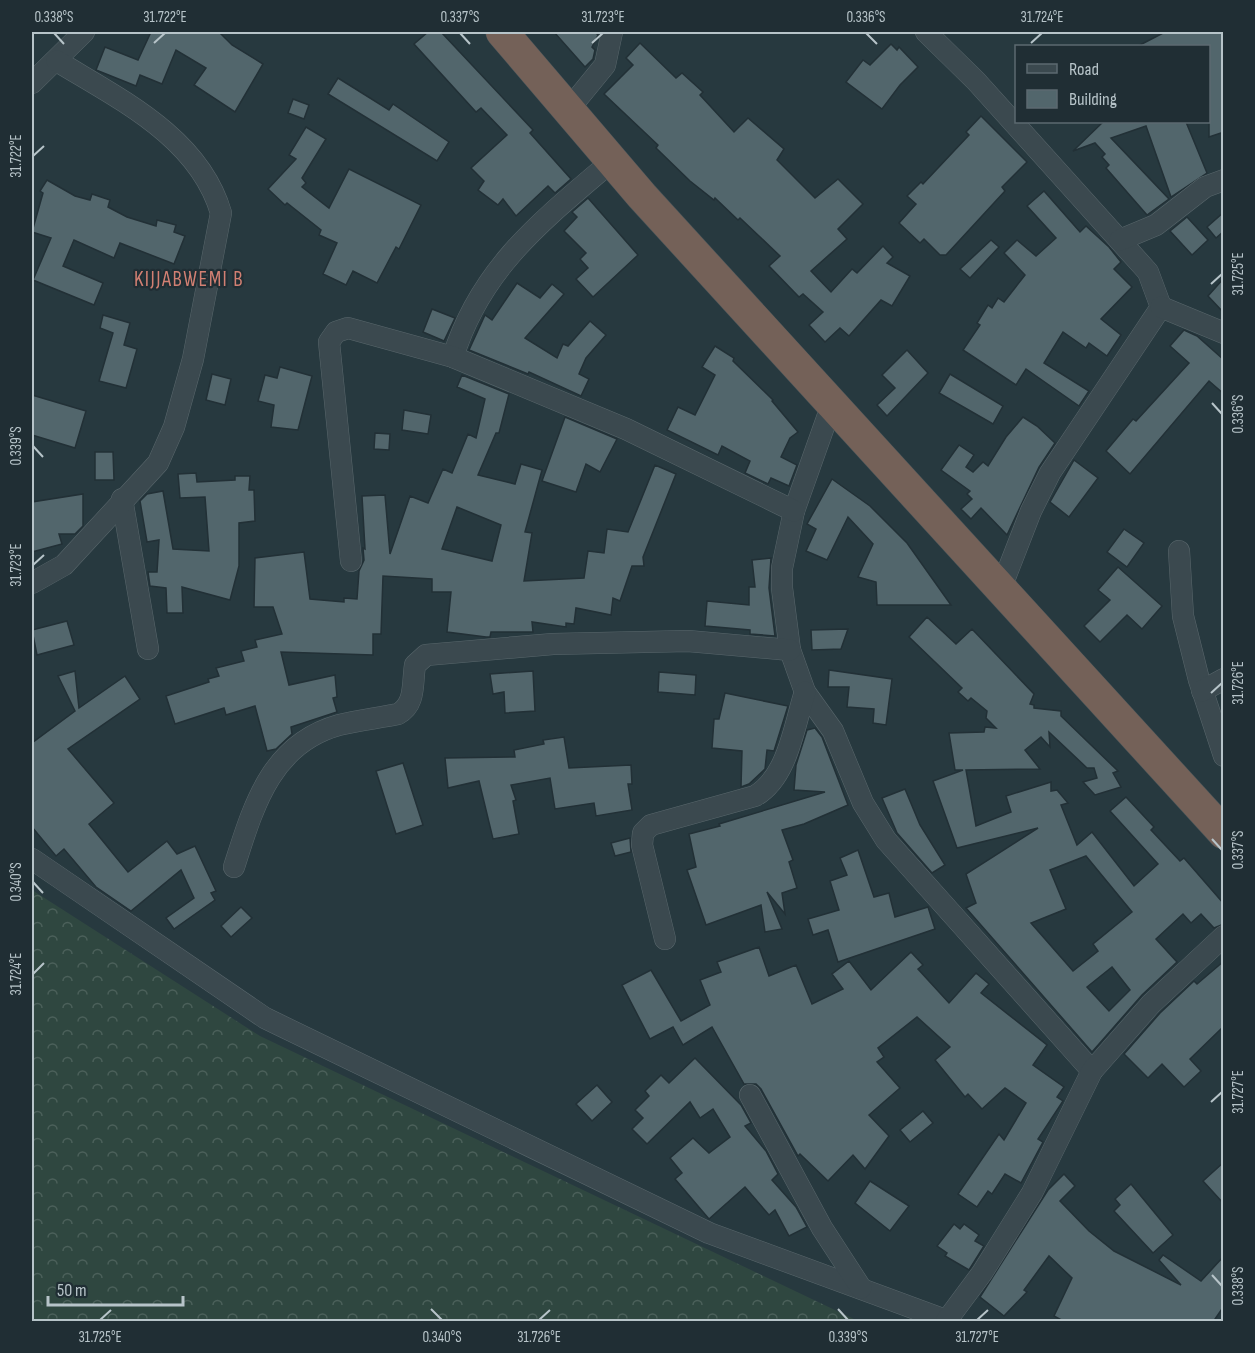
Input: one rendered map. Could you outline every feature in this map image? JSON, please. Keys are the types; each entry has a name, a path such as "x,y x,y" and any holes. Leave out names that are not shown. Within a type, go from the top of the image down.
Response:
{"highway":[{"path":"502,32 612,160 832,404 1222,828"}],"street":[{"path":"32,83 84,32"},
{"path":"569,109 605,65 612,32"},
{"path":"926,32 976,81 1148,272 1161,307 1224,333"},
{"path":"32,583 64,565 122,499 158,463 174,427 193,359 221,213 214,189 175,140 140,112 57,61"},
{"path":"453,357 463,324 507,256 612,160"},
{"path":"1120,240 1156,225 1205,188 1224,180"},
{"path":"1001,588 1031,511 1050,473 1161,307"},
{"path":"351,561 329,342 336,332 348,328 453,357 636,434 794,511"},
{"path":"832,404 794,511 782,568 790,650 805,692 833,731 863,803 886,840 1092,1071"},
{"path":"122,499 148,649"},
{"path":"1179,551 1183,616 1202,691 1224,756"},
{"path":"234,867 250,815 273,771 286,757 322,731 339,725 405,711 412,698 415,665 426,655 553,644 688,641 790,650"},
{"path":"1202,691 1224,679"},
{"path":"665,939 642,845 643,833 651,825 755,796 770,788 778,776 805,692"},
{"path":"32,859 265,1018 709,1233 949,1321 1032,1193 1092,1071 1151,1004 1224,936"},
{"path":"750,1095 822,1228 861,1288"}],"green space":[{"path":"32,890 260,1036 858,1321 32,1321"}],"building":[{"path":"151,32 219,32 232,45 263,64 235,112 194,85 206,68 176,50 162,84 140,75 136,86 96,70 105,47 138,60"},
{"path":"428,32 441,32 533,130 530,133 571,179 555,193 548,186 516,216 503,199 498,205 478,190 484,181 471,168 507,135 481,108 476,112 414,44"},
{"path":"554,32 595,32 598,35 592,47 595,50 593,59 585,67"},
{"path":"1165,32 1224,32 1224,132 1209,137 1210,45 1140,45"},
{"path":"640,43 676,78 682,73 703,92 700,95 734,132 748,118 784,149 777,160 815,198 838,179 863,204 838,229 847,239 811,271 831,292 852,269 857,273 883,246 893,257 887,263 910,276 892,306 881,300 849,336 840,328 825,342 809,325 823,312 803,294 799,297 769,266 780,256 740,218 738,220 715,198 714,200 690,181 656,148 658,145 604,94 633,65 626,58"},
{"path":"891,44 897,50 899,47 918,67 900,85 882,109 846,82 863,60 870,65"},
{"path":"338,78 389,110 393,104 449,142 437,161 328,94"},
{"path":"293,99 309,105 304,119 288,113"},
{"path":"981,116 1027,162 1002,187 1005,191 946,255 940,255 924,239 920,243 899,223 916,204 907,196 921,182 923,184 969,135 966,132"},
{"path":"1102,123 1186,123 1207,173 1171,197 1146,126 1111,138 1169,199 1147,215 1106,168 1109,165 1102,157 1105,154 1095,143 1073,151"},
{"path":"306,127 326,139 302,178 306,183 302,187 329,208 349,169 421,205 399,249 396,247 377,283 353,271 346,285 323,274 337,243 319,235 321,230 287,203 285,205 268,189 296,159 289,155"},
{"path":"47,180 75,196 90,200 92,194 110,200 108,207 127,217 156,226 157,220 176,225 174,232 185,236 174,264 120,243 114,258 74,240 63,266 103,283 94,305 33,280 51,238 32,232 43,193 40,191"},
{"path":"1044,191 1080,232 1086,226 1109,247 1121,262 1114,269 1132,287 1101,319 1121,335 1107,356 1089,343 1086,348 1063,332 1044,363 1089,391 1079,406 1026,369 1016,385 963,350 980,325 977,323 988,305 992,308 998,298 1004,302 1025,275 1004,253 1017,240 1036,256 1056,238 1027,206"},
{"path":"588,198 638,255 593,297 576,279 588,268 580,259 586,253 564,231 577,217 572,212"},
{"path":"1224,212 1224,231 1216,238 1207,227"},
{"path":"1187,217 1208,240 1192,255 1170,231"},
{"path":"991,240 999,247 970,278 960,269"},
{"path":"1224,278 1224,313 1208,296"},
{"path":"517,283 540,298 552,284 564,294 525,338 557,358 563,344 568,346 590,321 606,335 586,358 579,374 589,379 581,396 529,372 528,374 469,350 485,315 492,320"},
{"path":"432,309 455,318 444,341 423,332"},
{"path":"103,315 130,323 124,345 137,349 126,388 99,381 113,333 100,328"},
{"path":"1184,330 1197,336 1224,360 1224,394 1209,381 1130,474 1106,451 1133,419 1136,421 1189,363 1170,346"},
{"path":"715,346 734,358 733,361 773,400 798,432 790,438 781,457 797,465 789,486 771,478 768,484 745,473 750,461 722,446 718,455 667,430 678,407 695,415 715,375 702,367"},
{"path":"907,350 928,373 887,416 877,405 895,388 882,375"},
{"path":"280,367 312,376 298,430 271,427 274,405 258,401 265,375 277,378"},
{"path":"212,374 231,379 225,405 206,400"},
{"path":"950,374 1003,406 993,424 939,393"},
{"path":"462,375 509,394 499,433 496,433 478,475 515,484 521,464 542,470 525,532 532,533 524,581 584,578 588,551 604,553 607,529 628,532 655,465 676,474 643,557 644,566 632,566 620,601 613,598 611,615 576,608 574,624 566,623 566,627 532,622 533,632 491,632 490,637 447,632 451,592 432,592 432,579 383,576 381,634 373,634 373,655 281,652 289,685 335,675 337,697 333,698 337,712 291,727 292,734 276,749 267,751 255,706 226,715 224,708 175,724 166,696 209,682 208,679 219,676 216,668 244,661 241,651 257,647 255,640 282,634 273,607 254,607 255,558 304,552 310,599 344,602 344,598 357,599 359,571 364,560 363,548 365,549 362,496 385,495 390,554 410,496 428,503 443,469 452,473 468,434 476,438 485,399 457,387","holes":["457,507 501,525 492,561 442,549"]},
{"path":"32,395 86,411 75,448 32,435"},
{"path":"404,410 431,415 428,434 402,430"},
{"path":"565,417 617,439 600,472 586,464 576,492 542,481"},
{"path":"1023,417 1037,426 1055,443 1039,467 1007,535 981,508 971,519 961,509 972,499 967,494 970,491 941,470 959,445 974,455 966,467 973,472 983,462 988,466 1006,437"},
{"path":"375,433 390,434 389,450 374,449"},
{"path":"95,452 113,452 114,480 95,480"},
{"path":"1074,460 1098,478 1069,517 1050,502"},
{"path":"196,473 197,482 235,480 235,476 250,476 249,490 254,490 255,521 239,523 239,566 230,600 182,587 183,613 167,613 166,588 150,586 148,572 157,572 159,540 147,542 140,501 147,494 163,491 173,549 209,551 205,497 180,498 178,474"},
{"path":"832,479 870,506 907,543 951,605 877,605 876,582 858,577 873,544 848,517 827,560 806,551 816,529 807,524"},
{"path":"83,494 83,526 75,534 59,534 62,544 32,552 32,502"},
{"path":"1124,529 1144,543 1127,567 1107,552"},
{"path":"771,558 769,588 775,636 750,634 750,630 705,626 707,601 749,605 749,587 755,587 752,560"},
{"path":"1118,567 1162,606 1142,629 1127,615 1100,642 1084,626 1110,600 1098,590"},
{"path":"927,617 956,644 972,629 1034,694 1030,704 1034,705 1034,708 1061,711 1061,716 1118,771 1113,773 1121,787 1095,795 1083,782 1097,778 1094,768 1087,768 1049,732 1050,747 1041,737 1025,750 1040,769 966,770 976,826 1011,812 1006,796 1051,782 1051,791 1057,790 1068,803 1061,805 1077,845 1092,832 1134,886 1158,864 1110,811 1126,797 1154,827 1151,830 1180,861 1184,858 1224,904 1224,924 1214,928 1201,914 1191,923 1183,914 1156,939 1177,962 1142,995 1092,1052 966,908 976,903 966,874 1038,828 957,848 933,781 963,770 955,770 949,733 984,732 985,727 996,728 986,718 987,711 971,698 968,701 958,692 962,688 909,637","holes":["1086,856 1132,912 1093,944 1098,951 1073,971 1031,923 1066,909 1050,870","1112,967 1130,990 1109,1011 1087,987"]},
{"path":"67,621 74,645 37,655 32,630"},
{"path":"848,629 841,649 812,650 811,630"},
{"path":"829,670 892,679 886,725 873,723 874,709 847,707 849,687 828,687"},
{"path":"75,671 79,708 125,676 140,699 68,749 114,803 89,824 128,872 167,841 177,854 195,846 216,891 211,893 215,900 174,929 166,918 194,898 181,870 131,911 96,887 64,849 56,856 32,827 32,743 75,711 58,676"},
{"path":"533,671 535,711 505,713 504,692 493,694 490,674"},
{"path":"659,672 696,675 695,695 658,692"},
{"path":"725,693 788,706 774,751 767,750 765,769 749,784 741,787 742,751 712,748 714,719 719,719"},
{"path":"815,728 822,737 848,805 804,824 782,830 793,860 789,862 797,888 782,893 785,914 767,892 782,929 765,932 761,905 706,925 687,870 696,867 689,834 825,792 794,790 796,765 807,730"},
{"path":"564,737 569,768 631,765 632,784 628,784 632,810 596,816 594,803 555,809 550,778 511,785 516,800 513,801 519,834 493,839 479,781 448,788 445,758 515,757 514,750 544,744 543,740"},
{"path":"403,763 423,825 396,834 376,771"},
{"path":"905,789 920,825 945,865 932,873 897,833 882,798"},
{"path":"630,838 631,852 615,856 611,843"},
{"path":"858,850 874,897 889,893 895,917 928,907 935,929 838,962 828,930 813,935 808,919 839,910 830,881 847,875 840,858"},
{"path":"241,907 252,918 231,937 221,926"},
{"path":"759,947 769,976 796,965 812,1004 843,989 832,974 849,961 871,990 911,952 923,965 918,969 949,1003 976,973 989,984 981,993 1047,1045 1033,1065 1064,1087 1057,1097 1063,1101 1038,1139 1043,1142 1021,1183 1005,1174 992,1194 988,1191 977,1207 958,1194 999,1134 1004,1140 1026,1103 1005,1088 982,1109 968,1094 965,1097 935,1060 950,1047 917,1017 878,1048 884,1057 877,1062 900,1088 869,1115 889,1136 865,1169 853,1155 828,1181 800,1154 798,1156 761,1089 756,1084 744,1084 712,1027 683,1045 673,1027 650,1039 622,985 651,970 681,1021 710,1005 700,980 721,972 717,962"},
{"path":"1224,961 1224,1026 1190,1059 1201,1071 1184,1087 1162,1064 1148,1078 1124,1054 1160,1013 1194,981 1197,984"},
{"path":"695,1058 741,1105 751,1123 745,1126 766,1151 778,1174 772,1180 796,1207 807,1227 789,1236 775,1210 769,1215 745,1187 709,1219 675,1179 682,1173 670,1158 693,1138 709,1153 730,1137 713,1109 700,1118 690,1102 647,1144 632,1129 643,1118 635,1110 649,1096 645,1091 661,1075 669,1083"},
{"path":"597,1085 612,1102 592,1121 576,1104"},
{"path":"923,1111 933,1123 910,1142 900,1130"},
{"path":"1224,1162 1224,1204 1203,1181"},
{"path":"1064,1174 1075,1186 1060,1201 1089,1231 1114,1251 1181,1285 1159,1260 1163,1255 1201,1281 1224,1256 1224,1306 1213,1322 1065,1322 1054,1316 1072,1278 1049,1256 1024,1290 1027,1292 1004,1316 980,1297 1048,1190"},
{"path":"870,1181 909,1206 890,1231 855,1203"},
{"path":"1131,1184 1173,1235 1153,1253 1114,1211 1120,1205 1115,1199"},
{"path":"954,1224 960,1229 964,1224 979,1235 975,1241 984,1246 969,1270 945,1256 947,1253 937,1246"}],"district":[{"name":"KIJJABWEMI B","path":"189,279"}]}
